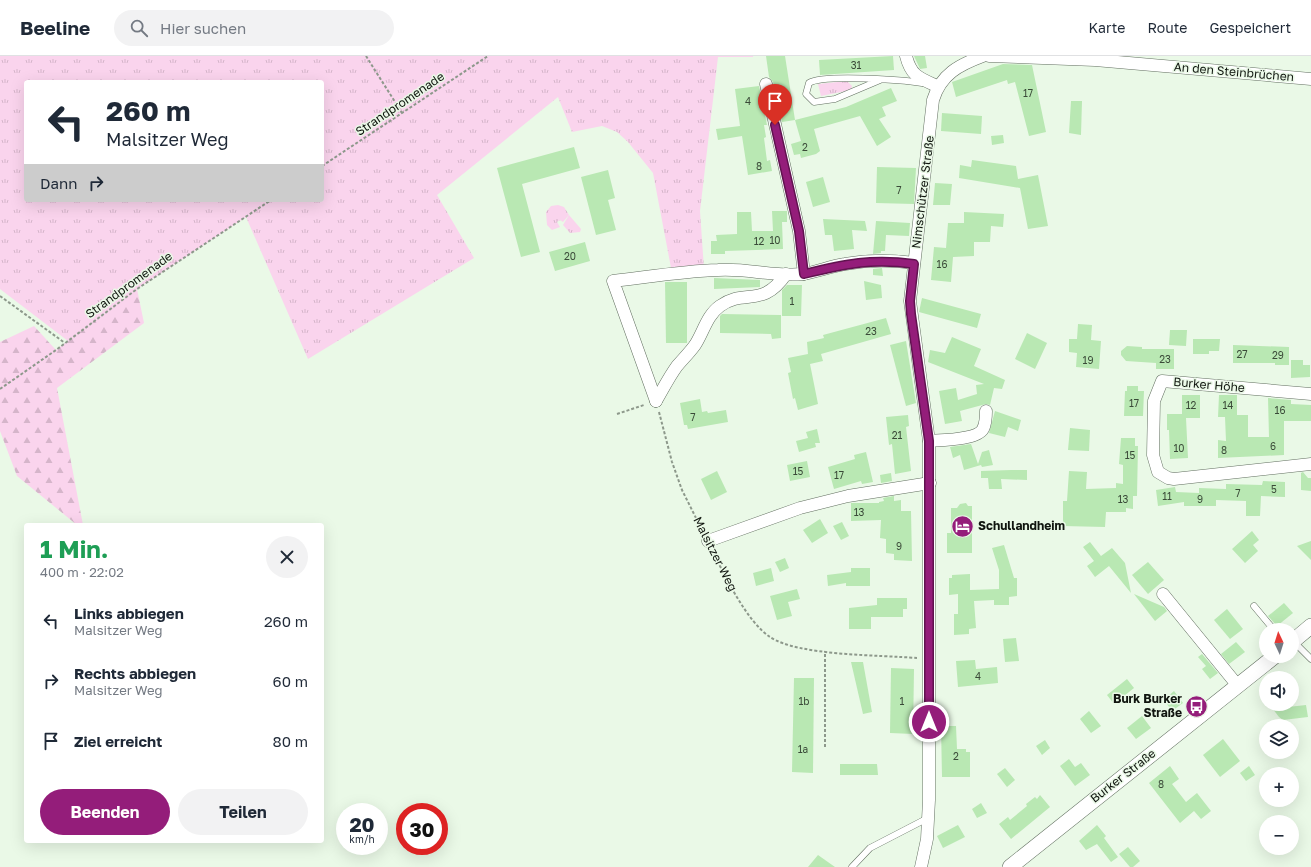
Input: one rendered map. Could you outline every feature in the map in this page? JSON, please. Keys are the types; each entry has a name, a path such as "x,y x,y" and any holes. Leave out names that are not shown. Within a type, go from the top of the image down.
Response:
{"street":[{"path":"906,56 909,68 913,73 937,86 958,67 983,56"},
{"name":"An den Steinbrüchen","path":"989,56 1094,60 1311,79"},
{"path":"766,84 799,231 804,274"},
{"name":"Nimschützer Straße","path":"921,867 927,839 928,818 930,483 929,441 910,301 933,100 937,86"},
{"path":"656,401 613,281 718,270 745,270 786,274 804,274 844,264 868,261 892,260 914,264"},
{"path":"656,401 676,368 694,345 712,313 718,307 727,302 763,296 781,282 786,274"},
{"name":"Burker Höhe","path":"1311,394 1162,381 1154,401 1153,455 1158,472 1168,478 1174,479 1311,464"},
{"path":"929,441 972,436 980,433 983,428 986,411"},
{"path":"708,541 800,508 848,496 930,483"},
{"path":"1162,594 1238,686"},
{"path":"1299,637 1311,626"},
{"name":"Burker Straße","path":"1010,867 1266,663"}],"lane":[{"path":"880,80 825,101 814,102 806,94 807,86 812,81 829,79 880,80 911,81 937,86"},
{"path":"1254,606 1268,623"},
{"path":"1299,648 1311,659"},
{"path":"852,867 870,848 928,818"}],"path":[{"path":"366,56 402,113"},
{"name":"Strandpromenade","path":"324,165 488,56"},
{"name":"Strandpromenade","path":"0,389 66,343 137,289 268,202"},
{"path":"0,296 66,343"},
{"path":"617,414 656,401"},
{"name":"Malsitzer Weg","path":"656,401 672,462 682,490 730,587 758,627 769,637 781,643 811,650 928,658"},
{"path":"824,747 825,651"}],"green space":[{"path":"0,56 753,56 718,57 700,211 704,269 672,273 653,173 628,142 617,132 602,126 572,132 558,97 437,195 474,258 308,359 246,217 137,289 68,341 0,289"},
{"path":"847,81 852,86 851,90 821,96 818,84"},
{"path":"558,205 564,207 569,215 563,222 560,220 557,222 560,227 552,230 547,225 546,212 551,206"},
{"path":"569,215 581,229 580,232 570,233 563,225"},
{"path":"137,289 144,323 57,388 83,523 75,523 17,476 0,431 0,342 34,326 56,350"}],"building":[{"path":"766,56 785,56 795,120 782,122 773,82 769,77"},
{"path":"893,56 894,70 820,75 819,60"},
{"path":"914,56 925,56 927,68 920,69"},
{"path":"1003,64 1032,65 1046,132 1029,136 1015,82 1008,84 1007,80 956,97 952,82"},
{"path":"759,86 767,125 764,125 766,137 764,138 767,161 770,160 772,171 748,175 742,136 718,140 716,129 740,126 735,89"},
{"path":"891,88 897,101 882,107 886,116 879,119 891,137 877,146 860,116 814,129 820,151 816,154 801,158 800,154 794,155 791,144 801,141 795,120 846,107"},
{"path":"1071,101 1082,101 1081,135 1069,133"},
{"path":"942,113 982,116 981,134 941,131"},
{"path":"1003,135 1004,143 992,145 991,136"},
{"path":"574,147 580,168 522,184 540,252 521,257 497,168"},
{"path":"972,160 1016,166 1018,179 1038,175 1048,226 1028,229 1020,188 959,178 960,165 971,167"},
{"path":"877,167 916,168 914,204 876,203"},
{"path":"608,170 615,198 608,200 616,230 596,235 581,177"},
{"path":"823,177 830,202 813,207 806,182"},
{"path":"935,183 952,184 950,205 933,205"},
{"path":"772,211 787,211 787,222 782,222 783,249 725,251 725,254 711,254 711,241 717,241 716,235 737,234 737,212 751,212 752,231 773,231"},
{"path":"964,212 1004,214 1003,227 991,226 990,242 974,242 974,256 953,257 951,282 931,280 934,247 946,248 948,223 964,223"},
{"path":"823,219 865,221 867,231 852,230 854,249 834,251 832,235 825,235"},
{"path":"876,221 910,223 909,236 886,235 885,251 873,254"},
{"path":"585,242 590,261 555,271 549,252"},
{"path":"882,268 883,276 873,275 873,269"},
{"path":"714,278 760,280 760,287 714,289"},
{"path":"864,281 881,285 882,298 866,300"},
{"path":"665,282 687,282 687,343 666,343"},
{"path":"787,285 802,285 801,316 782,316 782,290"},
{"path":"922,298 981,314 977,328 919,312"},
{"path":"722,314 781,315 781,338 772,339 771,334 720,333 720,316"},
{"path":"886,318 891,334 821,354 823,361 810,364 818,404 798,410 795,398 793,399 788,373 791,372 788,358 808,354 807,342 824,338 823,335"},
{"path":"1078,324 1092,325 1091,340 1101,341 1099,369 1076,367 1077,353 1069,352 1069,339 1077,339"},
{"path":"1170,330 1187,330 1186,346 1169,345"},
{"path":"1027,333 1047,343 1035,369 1015,359"},
{"path":"952,337 981,349 974,366 1005,380 1002,389 994,388 990,405 986,404 960,411 962,421 945,424 939,391 956,388 958,400 977,394 976,385 984,384 928,362 930,350 945,353"},
{"path":"1193,339 1220,339 1219,351 1209,351 1209,354 1193,354"},
{"path":"906,341 916,403 906,406 890,345"},
{"path":"1233,345 1289,347 1289,365 1275,365 1275,363 1233,363"},
{"path":"1127,346 1142,347 1142,349 1174,349 1174,369 1156,369 1156,363 1126,361 1121,355 1121,351"},
{"path":"1291,360 1303,360 1303,365 1310,365 1310,377 1291,378"},
{"path":"1127,386 1138,386 1138,391 1144,391 1143,416 1124,416 1125,391 1127,391"},
{"path":"1182,395 1200,395 1200,418 1186,418 1188,458 1170,459 1167,414 1182,414"},
{"path":"1219,395 1237,395 1237,415 1248,415 1248,437 1269,437 1268,398 1291,400 1291,404 1311,405 1311,421 1284,421 1284,455 1218,458 1218,440 1226,441 1225,417 1218,417"},
{"path":"700,399 702,412 707,411 708,413 726,410 728,422 688,429 687,425 684,425 680,403"},
{"path":"995,411 1021,420 1018,431 1008,427 1005,437 989,433"},
{"path":"908,415 909,426 906,427 911,471 895,474 892,444 889,445 886,417"},
{"path":"1070,428 1090,430 1089,451 1068,450"},
{"path":"817,429 820,443 815,443 816,447 799,452 796,441 808,438 806,432"},
{"path":"1121,438 1135,438 1135,446 1138,446 1137,496 1133,496 1133,509 1126,508 1126,512 1106,512 1105,527 1063,526 1063,501 1067,501 1069,471 1087,472 1086,489 1116,488 1116,483 1123,484 1123,465 1119,464"},
{"path":"971,444 978,464 982,452 989,450 993,465 982,467 981,465 964,470 960,455 953,458 950,447"},
{"path":"866,452 873,482 862,484 861,481 834,489 828,467 855,459 854,455"},
{"path":"807,461 810,477 790,481 787,465"},
{"path":"1027,470 1027,480 1001,479 1002,489 989,489 988,478 981,478 981,471"},
{"path":"717,471 727,492 711,500 701,479"},
{"path":"1303,472 1308,478 1311,478 1311,491 1301,490 1301,473"},
{"path":"891,473 892,481 881,483 880,475"},
{"path":"1263,481 1285,482 1285,497 1261,496 1260,516 1246,516 1246,501 1216,500 1216,506 1184,506 1184,502 1158,506 1156,490 1175,487 1176,492 1199,493 1199,488 1226,489 1226,484 1262,485"},
{"path":"894,496 894,501 901,500 901,511 911,511 912,561 894,560 894,554 886,553 886,539 880,538 881,520 851,521 851,503 879,503 884,501 883,498"},
{"path":"966,503 968,506 972,506 972,553 947,553 947,533 951,533 951,508 957,508 960,504"},
{"path":"820,519 828,533 812,543 803,530"},
{"path":"842,522 849,536 841,540 833,526"},
{"path":"1252,531 1259,540 1253,545 1258,551 1245,563 1232,549"},
{"path":"1311,541 1311,560 1297,546"},
{"path":"1090,542 1101,556 1112,548 1125,563 1131,593 1109,566 1095,577 1087,566 1094,561 1083,547"},
{"path":"1004,545 1014,578 1017,578 1017,596 1009,597 1009,605 994,605 994,600 974,601 976,628 969,629 969,634 954,635 954,614 958,614 958,594 949,595 949,578 952,578 952,575 970,574 970,590 999,589 999,570 992,548"},
{"path":"785,558 789,568 780,572 775,562"},
{"path":"1148,562 1164,580 1148,594 1132,575"},
{"path":"771,568 774,581 756,586 753,573"},
{"path":"851,568 870,568 870,586 846,586 846,583 828,586 827,575 851,572"},
{"path":"797,589 800,599 788,602 792,616 777,620 770,596"},
{"path":"1134,594 1164,607 1167,611 1155,621"},
{"path":"877,598 907,598 907,609 903,609 903,617 871,617 871,629 849,629 849,608 877,605"},
{"path":"1284,603 1293,613 1281,623 1274,623 1268,616"},
{"path":"1227,609 1243,629 1230,639 1214,620"},
{"path":"1016,638 1019,661 1005,662 1003,639"},
{"path":"1236,642 1245,652 1229,664 1221,654"},
{"path":"1202,654 1218,673 1210,679 1202,669 1206,666 1198,657"},
{"path":"975,660 976,669 997,667 998,683 958,687 956,661"},
{"path":"851,662 863,662 872,712 863,714"},
{"path":"891,668 914,669 913,734 890,733"},
{"path":"794,678 814,678 813,773 792,772"},
{"path":"1127,679 1134,688 1114,704 1107,695"},
{"path":"1174,691 1183,703 1172,711 1164,700"},
{"path":"1306,705 1308,717 1282,719 1274,711 1299,711 1299,706"},
{"path":"1089,711 1101,726 1091,733 1080,719"},
{"path":"1142,716 1151,728 1136,739 1127,728"},
{"path":"941,726 956,726 957,749 966,749 966,752 970,752 970,777 942,777"},
{"path":"1223,739 1240,761 1220,777 1203,755"},
{"path":"1045,740 1050,748 1042,755 1036,746"},
{"path":"1069,759 1075,767 1081,763 1090,775 1075,786 1060,766"},
{"path":"840,764 877,764 878,775 840,775"},
{"path":"1170,766 1179,779 1172,784 1186,802 1197,793 1211,811 1201,819 1194,811 1180,823 1149,783"},
{"path":"1249,766 1255,775 1246,781 1240,773"},
{"path":"1005,768 1015,780 1007,787 997,774"},
{"path":"1040,795 1050,807 1011,839 999,824 1008,817 1010,820 1027,806 1026,804 1035,797 1037,799"},
{"path":"981,803 987,813 977,818 972,809"},
{"path":"958,825 965,837 943,848 937,836"},
{"path":"1097,825 1106,836 1104,838 1118,857 1111,862 1097,844 1086,850 1079,841"},
{"path":"1128,847 1140,861 1133,867 1130,867 1119,854"},
{"path":"818,855 835,867 808,867"}],"place":[{"name":"Schullandheim","path":"962,526"},
{"name":"Burk Burker Straße","path":"1197,706"}],"route":[{"path":"775,125 799,231 804,274 844,264 868,261 892,260 914,264 910,301 911,314 929,441 929,722"}]}
